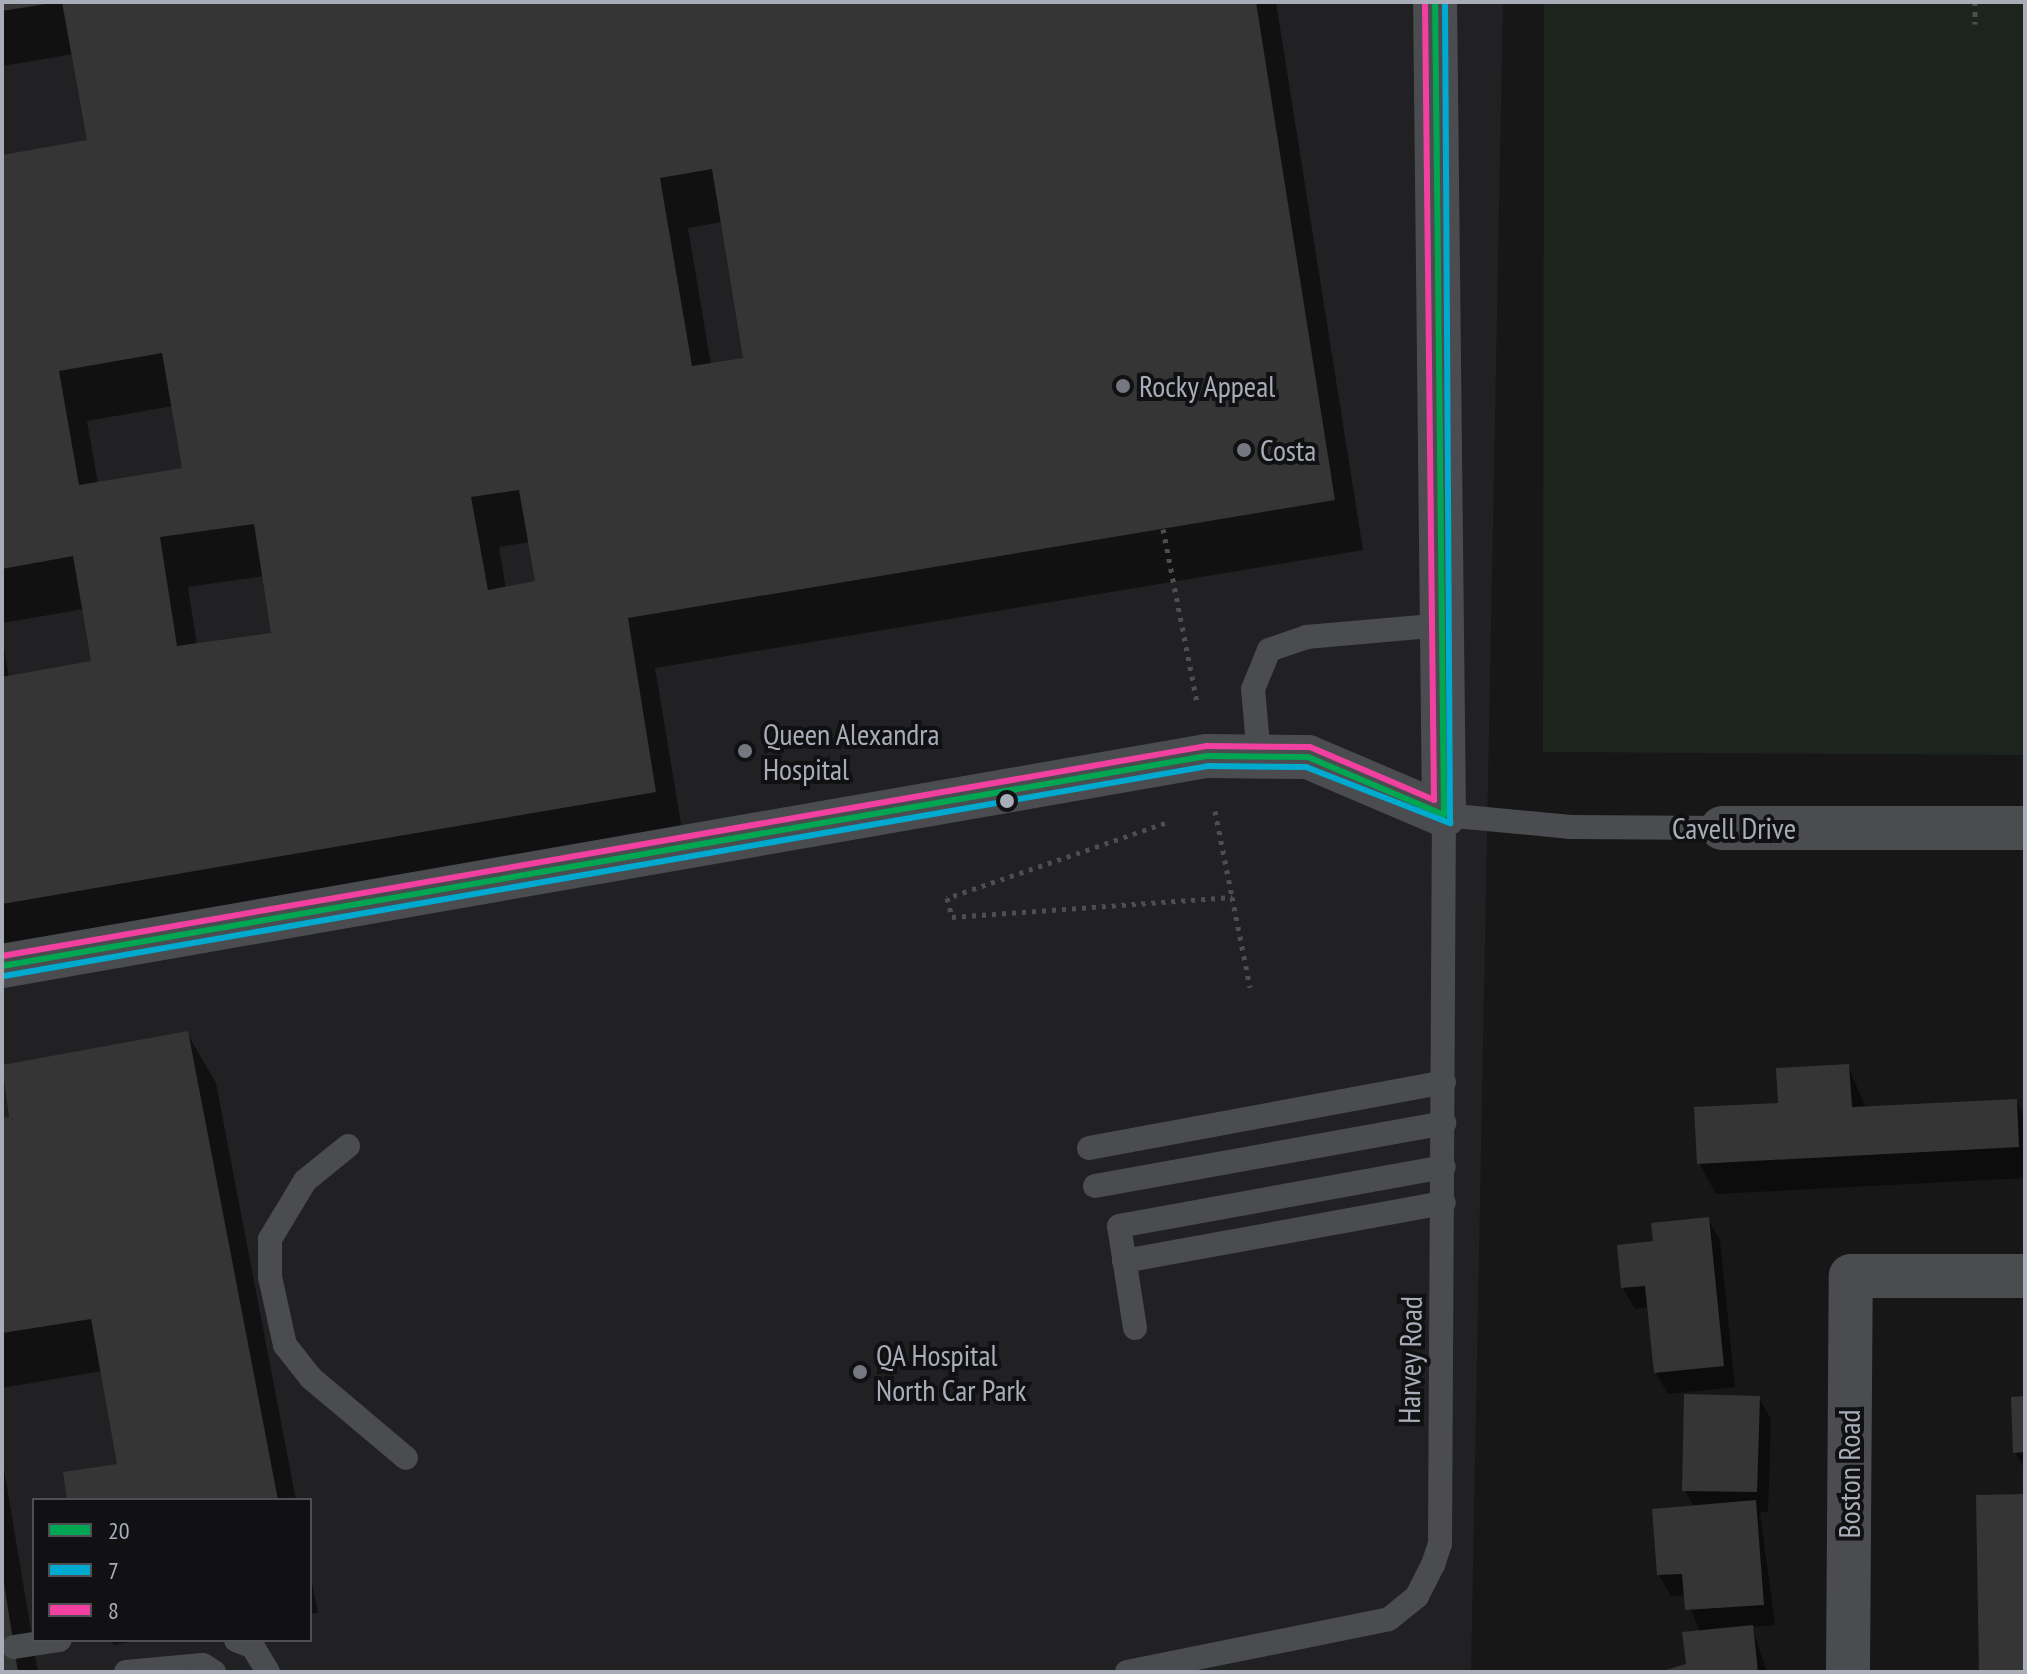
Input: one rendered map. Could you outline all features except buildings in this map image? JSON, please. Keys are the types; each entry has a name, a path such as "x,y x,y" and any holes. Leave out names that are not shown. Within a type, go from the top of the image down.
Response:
{"street":[{"path":"2,966 1207,756 1308,757 1444,815 1435,2"},
{"name":"Cavell Drive","path":"1722,828 2025,828"},
{"name":"Boston Road","path":"1848,1672 1851,1276 2025,1276"}],"lane":[{"path":"1259,757 1253,689 1269,650 1306,637 1444,625"},
{"name":"Cavell Drive","path":"1444,815 1570,827 1722,828"},
{"name":"Harvey Road","path":"1127,1672 1389,1619 1417,1596 1440,1544 1444,815"},
{"path":"1089,1148 1444,1082"},
{"path":"1095,1186 1444,1123"},
{"path":"348,1146 305,1181 270,1239 270,1277 285,1345 311,1378 406,1458"},
{"path":"1135,1328 1119,1226 1444,1167"},
{"path":"1124,1261 1444,1203"},
{"path":"14,1647 46,1642"},
{"path":"241,1642 253,1647 268,1672"},
{"path":"126,1672 203,1665 214,1672"}],"path":[{"path":"1975,2 1975,24"},
{"path":"1214,806 1232,897"}],"shaded area":[{"name":"Queen Alexandra Hospital","path":"2,2 1503,2 1471,1672 2,1672"},
{"path":"1544,2 2025,2 2025,755 1543,752"}],"transit line":[{"name":"8","path":"2,956 1206,746 1310,747 1434,800 1425,2"},
{"name":"20","path":"2,966 1207,756 1308,757 1444,815 1435,2"},
{"name":"7","path":"4,976 1208,766 1306,767 1450,823 1445,2"}],"place":[{"name":"Rocky Appeal","path":"1123,386"},
{"name":"Costa","path":"1244,450"},
{"name":"Queen Alexandra Hospital","path":"745,751"},
{"name":"QA Hospital North Car Park","path":"860,1372"}]}
